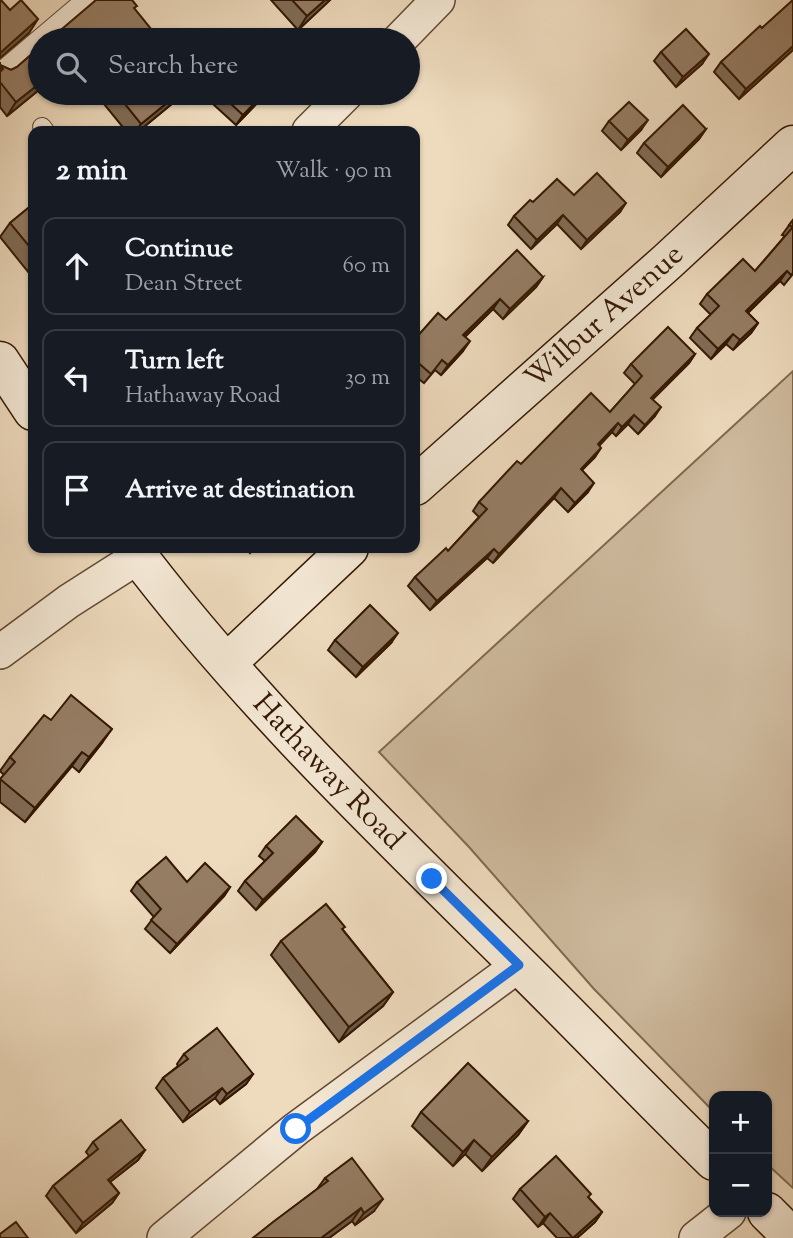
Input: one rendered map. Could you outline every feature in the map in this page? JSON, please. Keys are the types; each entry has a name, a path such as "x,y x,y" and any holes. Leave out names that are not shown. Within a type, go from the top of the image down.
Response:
{"main road":[{"name":"Wilbur Avenue","path":"420,482 668,261 793,145"},
{"path":"0,361 28,403"},
{"name":"Hathaway Road","path":"136,553 227,663 406,853 709,1156"},
{"path":"227,663 344,553"},
{"path":"772,1217 793,1238"}],"street":[{"path":"410,28 438,0"},
{"path":"314,126 335,105"},
{"path":"0,652 134,553"},
{"path":"164,1238 296,1129 519,965"},
{"path":"696,1238 723,1217"}],"lane":[{"path":"52,28 85,0"},
{"path":"0,72 28,48"}],"shaded area":[{"path":"793,371 793,1188 772,1169 772,1091 709,1091 709,1107 594,989 469,847 379,752"}],"building":[{"path":"21,0 38,19 0,53 0,1 10,10"},
{"path":"96,0 132,0 137,6 134,8 150,28 63,28"},
{"path":"292,0 325,0 307,16"},
{"path":"793,0 793,46 746,89 721,62"},
{"path":"686,29 709,54 683,77 661,52"},
{"path":"28,57 28,92 16,102 0,82 0,72 3,69 0,66 11,70"},
{"path":"629,102 648,120 628,140 609,121"},
{"path":"126,105 164,105 141,124"},
{"path":"232,105 253,105 243,115"},
{"path":"683,105 706,129 668,167 644,143"},
{"path":"597,173 626,203 587,240 563,215 537,240 514,216 557,179 574,195"},
{"path":"28,208 28,245 10,223"},
{"path":"793,227 793,273 791,275 787,271 746,311 758,323 740,340 733,334 718,349 697,328 719,306 707,294 743,259 755,271"},
{"path":"517,250 543,277 510,309 500,299 463,335 470,341 448,365 442,360 431,374 420,364 420,333 438,313 446,320"},
{"path":"668,327 695,354 651,398 661,407 645,425 634,415 622,427 618,423 598,444 601,448 581,469 594,483 575,503 561,488 499,554 494,549 437,601 415,577 446,548 448,551 487,509 479,502 517,461 521,464 591,393 610,412 642,376 631,364"},
{"path":"370,605 398,633 363,667 335,640"},
{"path":"71,695 112,729 89,757 82,752 35,808 0,779 15,762 10,757 44,715 51,720"},
{"path":"296,816 322,842 263,900 245,881 273,853 266,846"},
{"path":"166,857 187,882 205,863 230,887 177,944 151,920 161,909 137,882"},
{"path":"326,904 345,927 342,929 393,992 349,1027 281,941"},
{"path":"217,1028 253,1074 227,1094 222,1088 190,1112 163,1078 188,1059 184,1054"},
{"path":"468,1063 528,1121 492,1157 474,1140 463,1152 421,1112"},
{"path":"121,1120 145,1150 108,1180 119,1193 83,1223 53,1186 98,1149 93,1142"},
{"path":"556,1156 591,1194 588,1197 602,1212 573,1238 550,1213 545,1217 520,1189"},
{"path":"352,1158 383,1199 364,1213 361,1208 321,1238 253,1238 328,1181 325,1178"},
{"path":"16,1222 28,1238 0,1238 0,1234"}],"route":[{"path":"296,1129 519,965 432,879"}]}
